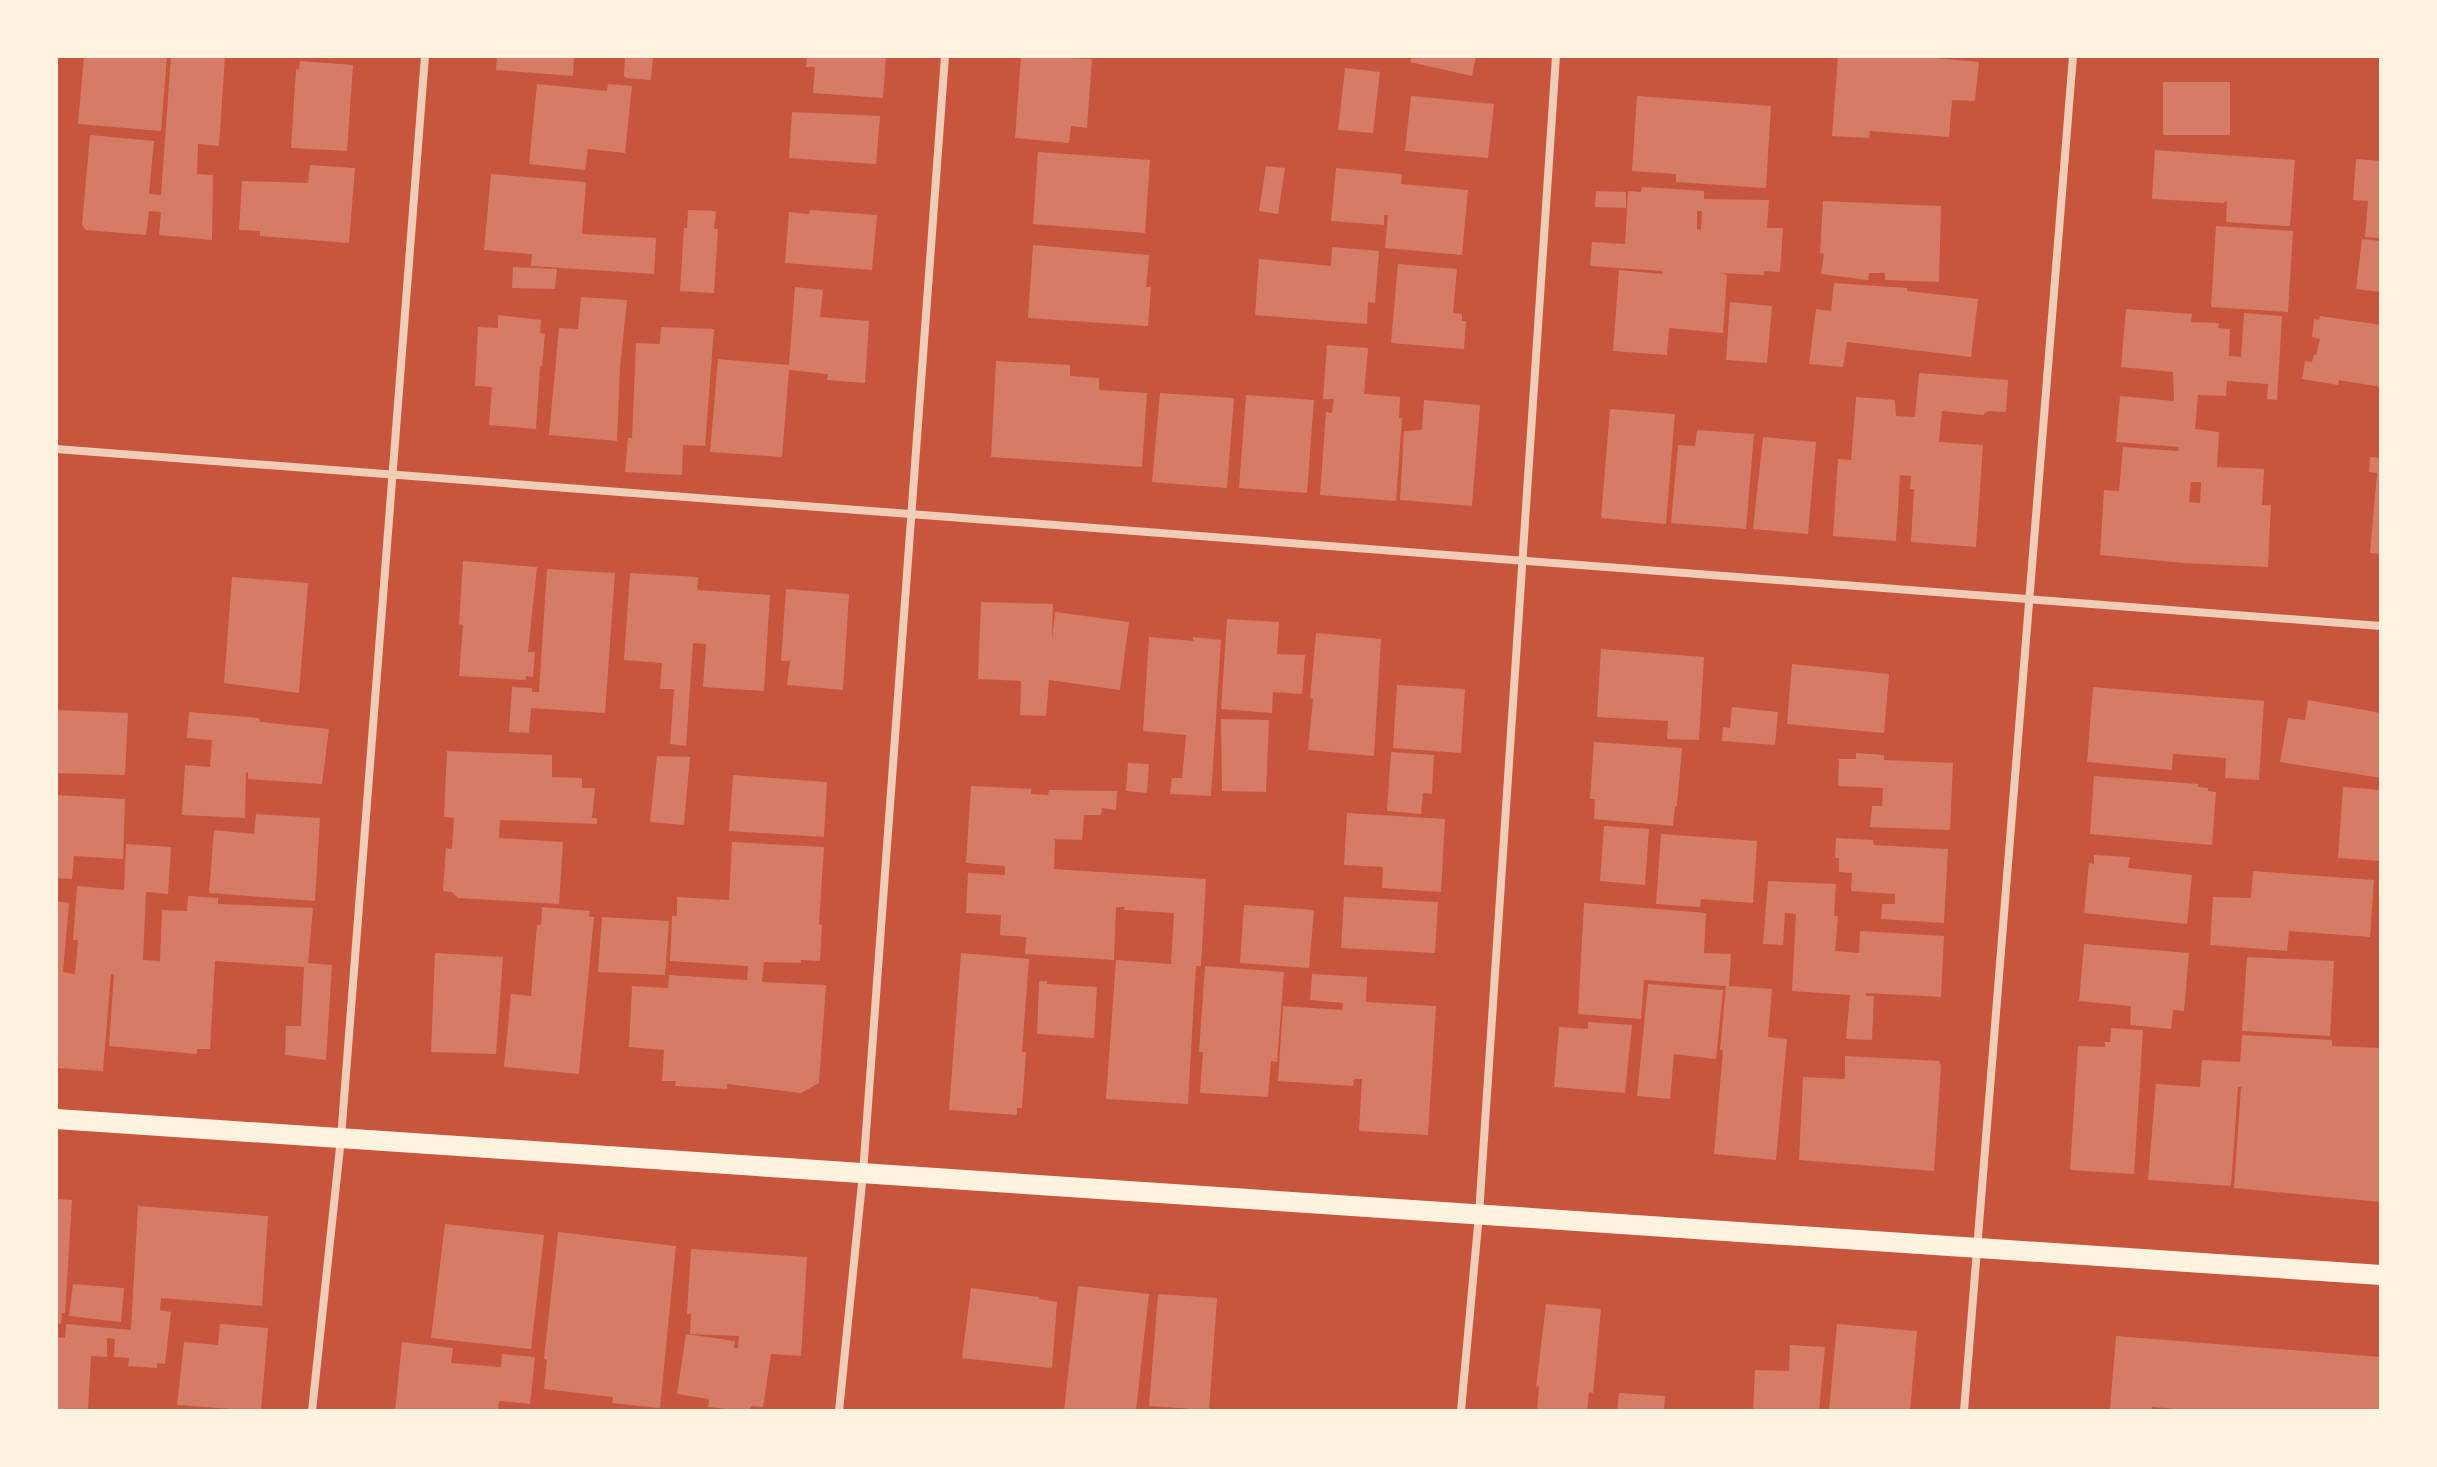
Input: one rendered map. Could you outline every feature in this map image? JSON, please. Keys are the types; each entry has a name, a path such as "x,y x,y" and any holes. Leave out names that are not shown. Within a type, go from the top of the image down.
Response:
{"main road":[{"path":"56,1119 2381,1275"}],"street":[{"path":"312,1411 341,1138 425,56"},
{"path":"839,1411 863,1173 945,56"},
{"path":"1461,1411 1479,1214 1556,56"},
{"path":"1964,1411 2073,56"},
{"path":"56,449 2381,626"}],"building":[{"path":"84,56 167,56 161,131 78,124"},
{"path":"171,56 225,56 219,146 198,144 197,174 213,175 212,240 159,235 161,212 149,211 146,235 86,230 82,225 90,135 154,141 149,194 161,195"},
{"path":"497,56 574,56 573,76 496,70"},
{"path":"625,56 653,56 651,80 626,78"},
{"path":"807,56 886,56 883,98 813,93 815,67 806,67"},
{"path":"1021,56 1092,59 1087,128 1071,126 1069,143 1015,138"},
{"path":"1412,56 1476,56 1472,76 1410,62"},
{"path":"1838,56 1916,56 1979,62 1975,101 1952,100 1949,137 1870,131 1869,138 1832,136"},
{"path":"300,61 353,65 347,151 291,148 296,69 299,70"},
{"path":"1345,68 1380,72 1373,133 1338,130"},
{"path":"2163,82 2230,82 2230,135 2163,135"},
{"path":"537,84 607,91 608,84 632,86 625,153 588,149 585,170 529,164"},
{"path":"1411,96 1494,104 1488,158 1405,151"},
{"path":"1637,96 1771,106 1766,188 1676,182 1676,174 1632,171"},
{"path":"792,112 880,116 876,164 789,158"},
{"path":"2155,150 2295,160 2290,226 2226,222 2225,201 2152,199"},
{"path":"1038,152 1150,160 1145,233 1033,224"},
{"path":"2356,159 2381,161 2381,238 2365,237 2368,201 2353,200"},
{"path":"310,165 355,168 349,243 260,236 260,231 239,230 242,181 308,183"},
{"path":"1266,166 1285,168 1278,214 1259,211"},
{"path":"1336,168 1402,174 1401,184 1468,190 1462,255 1385,248 1388,215 1384,215 1384,225 1331,221"},
{"path":"491,174 586,182 582,234 656,238 654,274 531,266 532,254 484,250"},
{"path":"1642,187 1704,191 1704,199 1769,200 1767,228 1783,228 1780,272 1764,271 1764,275 1721,273 1727,275 1723,333 1669,328 1667,355 1613,351 1619,270 1662,274 1663,271 1590,266 1592,242 1625,244 1628,191 1641,192","holes":["1697,211 1702,211 1701,230 1697,229"]},
{"path":"1596,191 1626,192 1626,208 1595,207"},
{"path":"1823,201 1941,206 1939,282 1885,280 1885,273 1869,273 1868,280 1821,274 1824,254 1820,253"},
{"path":"688,210 716,211 714,229 718,229 714,293 680,291"},
{"path":"810,210 877,215 872,270 785,263 789,212 809,214"},
{"path":"2216,226 2293,231 2288,312 2211,307"},
{"path":"2362,239 2381,241 2381,292 2356,289"},
{"path":"1033,245 1149,255 1146,287 1151,287 1148,326 1028,318"},
{"path":"1332,247 1379,251 1375,303 1368,302 1367,324 1255,315 1259,259 1331,266"},
{"path":"1398,264 1457,269 1453,313 1462,314 1462,321 1466,321 1464,349 1391,343"},
{"path":"513,267 557,269 555,289 512,288"},
{"path":"1834,283 1907,288 1907,291 1978,299 1971,357 1847,342 1843,367 1809,364 1816,309 1831,311"},
{"path":"795,287 823,290 820,317 869,321 865,383 827,380 828,374 789,370 782,457 710,452 718,359 789,365"},
{"path":"581,297 627,300 617,441 549,435 559,328 578,329"},
{"path":"1730,302 1772,306 1767,363 1726,360"},
{"path":"2126,309 2192,314 2191,322 2219,323 2218,328 2230,329 2229,356 2241,357 2244,313 2282,316 2277,400 2267,399 2268,384 2227,381 2226,396 2198,395 2195,429 2219,432 2217,467 2264,469 2262,505 2271,505 2268,567 2100,555 2104,490 2119,491 2123,447 2178,451 2179,447 2116,442 2120,396 2174,401 2173,372 2121,367","holes":["2191,482 2201,482 2200,503 2189,502"]},
{"path":"498,315 541,320 540,333 545,334 536,429 489,425 492,387 475,386 478,327 498,328"},
{"path":"2320,316 2381,325 2381,387 2339,380 2338,385 2302,379 2305,361 2312,362 2316,355 2320,339 2312,337 2314,319 2319,320"},
{"path":"661,327 714,329 705,446 683,445 682,475 625,472 628,438 632,438 636,343 660,344"},
{"path":"1327,345 1368,348 1364,394 1400,397 1399,418 1402,418 1396,501 1320,495 1326,412 1332,413 1334,399 1323,399"},
{"path":"996,361 1070,365 1070,376 1099,378 1099,390 1147,393 1142,467 991,457"},
{"path":"1919,373 2008,380 2006,412 1988,411 1983,415 1942,411 1939,442 1983,445 1976,547 1911,542 1914,489 1910,489 1911,476 1900,475 1896,541 1833,536 1838,459 1851,460 1856,397 1895,400 1896,416 1915,417"},
{"path":"1160,393 1234,398 1227,488 1152,482"},
{"path":"1246,395 1314,400 1307,493 1239,488"},
{"path":"1424,400 1480,405 1472,506 1400,500 1404,431 1422,430"},
{"path":"1610,409 1675,414 1666,524 1601,518"},
{"path":"1697,430 1754,434 1746,529 1671,523 1678,445 1695,446"},
{"path":"1763,437 1816,442 1808,534 1753,529"},
{"path":"2370,457 2381,458 2381,554 2370,553 2377,473 2369,472"},
{"path":"463,561 537,567 528,652 535,652 533,677 526,676 526,680 459,676"},
{"path":"547,569 615,573 605,713 531,708 529,733 509,732 512,687 532,688 532,692 539,692"},
{"path":"630,573 698,577 697,590 770,595 764,691 703,687 706,644 693,643 686,746 670,744 674,689 660,689 662,663 624,660"},
{"path":"232,577 308,583 299,693 224,683"},
{"path":"786,589 849,594 843,690 787,685 790,661 781,661"},
{"path":"981,602 1053,604 1052,641 1055,612 1129,622 1120,690 1049,680 1046,716 1020,715 1021,681 978,679"},
{"path":"1227,619 1279,622 1277,654 1305,655 1302,694 1273,692 1272,713 1221,709"},
{"path":"1316,633 1381,639 1374,756 1308,750"},
{"path":"1149,637 1221,640 1211,796 1170,794 1172,778 1182,778 1186,735 1143,731"},
{"path":"1601,649 1704,657 1699,740 1667,739 1668,721 1597,717"},
{"path":"1792,664 1889,674 1884,733 1787,724"},
{"path":"1397,685 1465,689 1461,753 1393,748"},
{"path":"2093,687 2264,701 2259,780 2225,778 2226,758 2173,754 2172,770 2087,762"},
{"path":"2308,700 2381,713 2381,778 2280,762 2288,718 2305,720"},
{"path":"1732,707 1778,712 1775,745 1722,741 1723,727 1730,728"},
{"path":"56,710 128,713 125,775 56,773"},
{"path":"189,712 259,718 260,722 329,729 322,784 248,779 246,772 245,818 182,815 185,765 210,767 212,740 187,738"},
{"path":"1221,719 1269,720 1266,792 1222,791"},
{"path":"1594,742 1682,748 1673,826 1594,819 1595,799 1590,799"},
{"path":"447,751 552,755 552,777 582,778 582,788 595,788 592,818 597,818 597,824 500,820 499,838 563,842 559,904 458,898 452,892 443,891 446,848 452,849 454,818 444,817"},
{"path":"1391,752 1434,755 1432,794 1423,793 1421,814 1387,811"},
{"path":"1856,753 1884,755 1884,760 1953,763 1950,830 1870,827 1872,806 1882,806 1883,788 1838,786 1839,759 1856,759"},
{"path":"657,756 690,757 684,825 650,822"},
{"path":"1128,763 1149,764 1147,793 1126,791"},
{"path":"733,775 827,782 824,837 729,831"},
{"path":"2094,776 2198,784 2198,787 2216,792 2212,845 2090,834"},
{"path":"971,786 1031,789 1031,794 1048,795 1049,790 1117,791 1116,810 1102,808 1101,815 1084,815 1082,840 1055,839 1054,869 1206,879 1201,966 1196,966 1188,1104 1106,1099 1116,960 1171,964 1174,913 1116,907 1114,960 1025,954 1026,937 1000,935 1001,915 966,913 968,873 1005,875 1005,866 966,863"},
{"path":"2343,787 2381,790 2381,861 2338,858"},
{"path":"56,795 125,799 123,859 74,856 72,879 56,878"},
{"path":"1347,813 1445,819 1441,892 1382,888 1383,867 1344,865"},
{"path":"256,814 320,818 315,901 209,893 214,830 254,834"},
{"path":"1604,826 1649,829 1645,885 1600,881"},
{"path":"1661,834 1757,841 1753,903 1701,899 1700,907 1656,904"},
{"path":"1836,838 1873,840 1874,845 1948,849 1944,923 1881,919 1882,904 1895,904 1895,894 1851,891 1852,873 1839,872 1839,858 1835,858"},
{"path":"732,842 824,847 820,961 764,962 762,982 826,985 819,1083 801,1093 727,1084 727,1089 675,1086 676,1081 662,1081 664,1050 629,1047 632,986 668,988 669,975 747,980 748,966 670,961 672,916 677,916 677,897 729,900"},
{"path":"126,844 171,847 168,894 146,892 143,960 160,961 162,910 187,911 188,896 218,898 218,904 313,908 308,963 332,965 326,1060 285,1055 286,1026 301,1026 304,967 215,961 210,1049 197,1049 197,1054 109,1046 114,974 111,974 103,1071 56,1068 56,901 69,903 63,972 75,974 78,940 73,940 77,886 124,890"},
{"path":"2094,855 2130,857 2128,868 2192,875 2187,924 2084,913 2089,863 2094,864"},
{"path":"2253,871 2374,880 2370,937 2289,931 2287,951 2210,945 2213,897 2251,898"},
{"path":"1768,881 1836,884 1834,916 1838,916 1835,951 1859,953 1860,931 1944,936 1941,997 1866,993 1866,996 1874,996 1872,1040 1846,1039 1850,995 1792,991 1796,914 1785,913 1783,945 1763,944"},
{"path":"1344,897 1438,902 1435,953 1341,948"},
{"path":"1584,903 1706,913 1704,953 1731,954 1729,986 1772,989 1768,1037 1787,1039 1776,1160 1714,1154 1726,986 1644,980 1641,1019 1578,1014"},
{"path":"1244,905 1314,910 1309,968 1240,963"},
{"path":"542,907 590,911 589,917 594,917 579,1074 504,1067 511,994 531,996 537,925 541,925"},
{"path":"602,917 669,921 665,975 598,972"},
{"path":"2084,944 2189,953 2184,1011 2173,1010 2171,1029 2130,1025 2131,1006 2079,1001"},
{"path":"435,953 503,957 496,1054 431,1052"},
{"path":"961,953 1029,959 1022,1052 1026,1052 1022,1108 1017,1108 1017,1115 949,1110"},
{"path":"2247,957 2334,961 2330,1036 2242,1031"},
{"path":"1205,966 1284,972 1277,1062 1271,1061 1268,1097 1200,1093 1203,1052 1199,1052"},
{"path":"1312,974 1367,977 1366,1002 1436,1006 1428,1135 1359,1131 1362,1079 1354,1079 1353,1086 1278,1081 1283,1006 1342,1010 1343,1003 1310,1000"},
{"path":"1039,981 1097,987 1094,1038 1037,1034"},
{"path":"1648,984 1723,990 1716,1059 1674,1054 1670,1099 1637,1096"},
{"path":"1588,1022 1632,1025 1625,1093 1554,1087 1559,1027 1588,1029"},
{"path":"2111,1028 2143,1030 2134,1174 2070,1170 2078,1046 2105,1047 2105,1042 2110,1042"},
{"path":"2242,1035 2332,1040 2332,1046 2381,1048 2381,1202 2234,1188 2241,1087 2238,1087 2231,1186 2148,1180 2156,1084 2200,1087 2202,1060 2240,1062"},
{"path":"1845,1056 1939,1061 1934,1171 1799,1160 1803,1077 1845,1079"},
{"path":"56,1199 72,1200 65,1313 62,1313 61,1324 56,1323"},
{"path":"138,1206 268,1216 262,1306 161,1298 160,1310 171,1312 165,1364 157,1363 157,1368 128,1366 129,1358 114,1357 115,1339 107,1338 107,1357 91,1356 88,1411 56,1411 56,1337 65,1338 66,1324 131,1330"},
{"path":"445,1224 544,1235 531,1349 431,1338"},
{"path":"558,1232 676,1246 660,1408 612,1403 613,1397 544,1389 547,1360 544,1359"},
{"path":"691,1249 807,1257 801,1356 771,1354 763,1407 751,1406 750,1411 708,1407 709,1399 677,1394 686,1334 735,1341 734,1348 738,1348 739,1336 690,1334 691,1314 687,1314"},
{"path":"73,1284 124,1288 121,1322 69,1316"},
{"path":"1078,1286 1149,1294 1136,1411 1064,1411"},
{"path":"971,1288 1057,1302 1052,1368 962,1358"},
{"path":"1158,1294 1217,1298 1209,1410 1149,1406"},
{"path":"1546,1304 1601,1309 1593,1393 1589,1392 1587,1411 1537,1411 1539,1386 1536,1387"},
{"path":"220,1324 268,1328 261,1411 177,1405 184,1342 218,1345"},
{"path":"1837,1324 1917,1331 1910,1411 1829,1411"},
{"path":"2116,1336 2381,1357 2381,1411 2110,1409"},
{"path":"402,1342 453,1348 451,1363 501,1367 502,1354 535,1357 530,1404 499,1401 498,1411 395,1411"},
{"path":"1790,1345 1825,1347 1819,1411 1753,1411 1755,1370 1789,1371"},
{"path":"1619,1393 1665,1396 1664,1411 1617,1411"}]}
